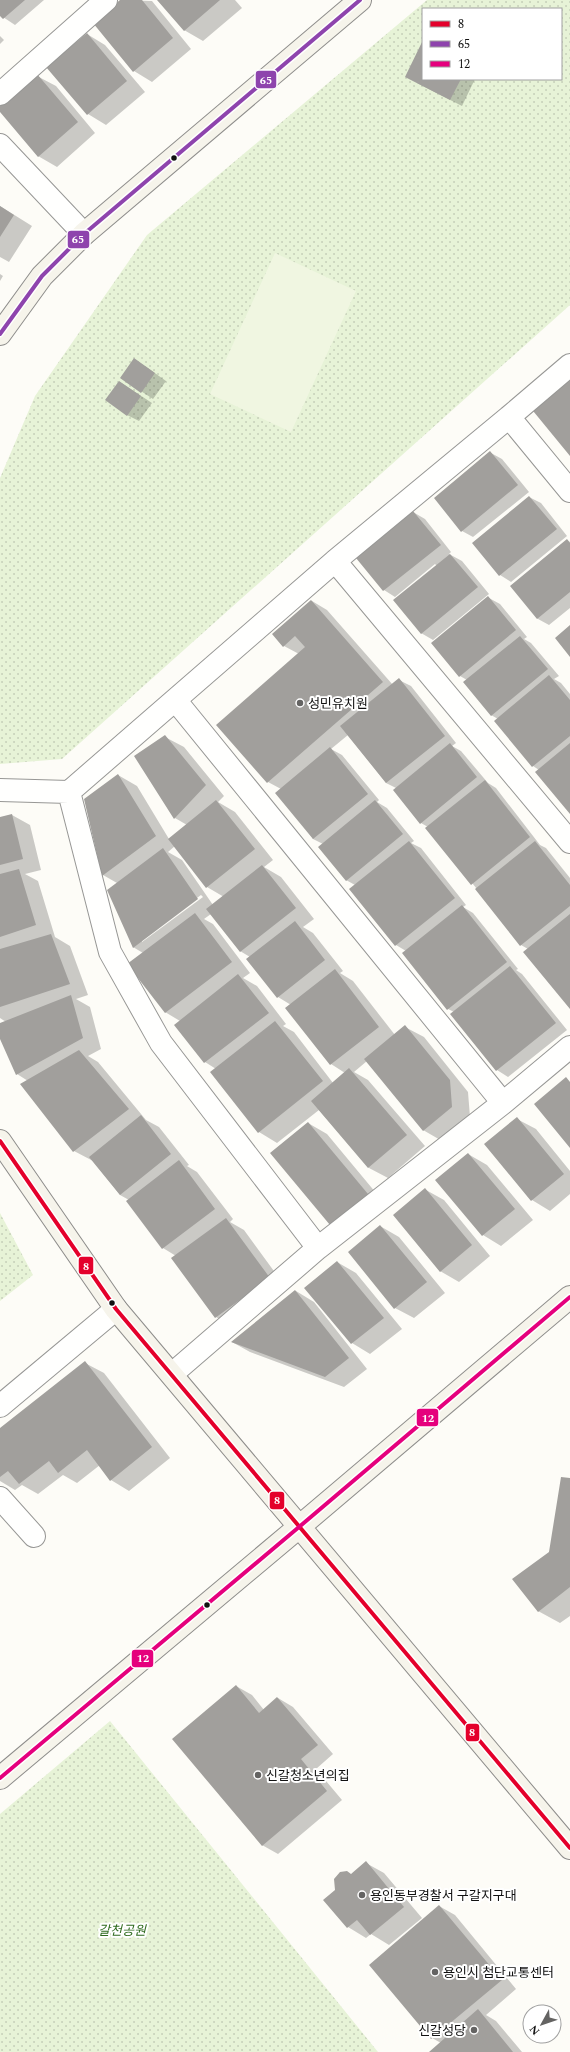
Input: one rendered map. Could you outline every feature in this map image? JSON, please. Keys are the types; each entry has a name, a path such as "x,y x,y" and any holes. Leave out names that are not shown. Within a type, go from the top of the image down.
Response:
{"street":[{"path":"0,94 106,0"},
{"path":"0,334 42,276 84,234 360,0"},
{"path":"0,145 84,234"},
{"path":"0,790 69,792 335,561 570,365"},
{"path":"509,417 570,491"},
{"path":"335,561 570,842"},
{"path":"176,700 503,1103"},
{"path":"69,792 110,952 161,1042 318,1248"},
{"path":"172,1374 318,1248 503,1103 570,1047"},
{"path":"0,1141 116,1309 570,1848"},
{"path":"0,1778 299,1527 570,1296"},
{"path":"0,1406 116,1309"},
{"path":"0,1498 34,1536"}],"green space":[{"path":"427,0 570,0 570,305 62,759 0,764 0,478 35,396 147,235"},
{"path":"275,253 356,291 291,432 210,394"},
{"path":"0,1213 33,1275 0,1301"},
{"name":"갈천공원","path":"110,1721 378,2052 0,2052 0,1814"}],"building":[{"path":"0,0 25,0 3,19 0,16"},
{"path":"120,0 142,0 173,38 133,72 93,23"},
{"path":"157,0 220,0 184,31"},
{"path":"87,33 127,81 87,115 46,67"},
{"path":"422,42 422,80 460,80 450,100 405,77"},
{"path":"37,74 78,122 38,157 0,112 0,106"},
{"path":"0,206 14,215 0,237"},
{"path":"134,358 155,373 141,393 120,378"},
{"path":"570,372 570,456 529,406"},
{"path":"119,381 141,396 127,416 105,400"},
{"path":"490,451 518,485 461,532 434,498"},
{"path":"529,496 557,529 499,576 472,543"},
{"path":"413,511 441,545 383,591 356,558"},
{"path":"567,539 570,543 570,592 537,619 510,586"},
{"path":"450,554 478,587 421,634 393,600"},
{"path":"488,596 516,630 459,677 431,643"},
{"name":"성민유치원","path":"311,600 383,682 267,783 216,725 305,647 295,636 283,647 272,634"},
{"path":"570,625 570,657 555,638"},
{"path":"520,636 548,669 491,716 463,682"},
{"path":"549,675 570,700 570,736 532,767 494,721"},
{"path":"399,678 445,736 386,783 340,726"},
{"path":"165,735 206,785 174,819 134,756"},
{"path":"450,743 477,777 420,824 393,790"},
{"path":"570,743 570,814 535,772"},
{"path":"330,747 368,794 313,839 275,793"},
{"path":"118,774 156,836 102,876 84,799"},
{"path":"485,780 530,837 471,885 425,828"},
{"path":"216,800 255,849 206,888 168,839"},
{"path":"375,800 403,834 346,881 318,847"},
{"path":"12,814 23,859 0,865 0,817"},
{"path":"409,841 455,898 395,946 349,889"},
{"path":"535,841 570,885 570,906 520,946 475,889"},
{"path":"163,848 198,899 133,948 107,890"},
{"path":"262,865 296,908 240,952 206,909"},
{"path":"19,869 36,925 0,937 0,874"},
{"path":"462,905 507,962 447,1010 402,953"},
{"path":"195,913 232,962 165,1013 127,964"},
{"path":"570,914 570,1009 523,952"},
{"path":"295,921 325,960 277,998 246,959"},
{"path":"51,934 70,984 0,1007 0,949"},
{"path":"510,966 556,1023 496,1071 450,1014"},
{"path":"335,969 379,1027 330,1065 285,1008"},
{"path":"238,974 269,1013 204,1063 174,1025"},
{"path":"71,995 83,1038 16,1075 0,1039 0,1023"},
{"path":"275,1021 323,1081 258,1133 210,1072"},
{"path":"405,1025 450,1080 452,1107 423,1131 364,1059"},
{"path":"79,1050 129,1109 73,1152 20,1084"},
{"path":"349,1068 407,1135 368,1168 311,1101"},
{"path":"566,1077 570,1082 570,1148 534,1104"},
{"path":"141,1115 171,1154 120,1195 89,1157"},
{"path":"517,1117 564,1174 531,1201 484,1144"},
{"path":"308,1122 368,1194 330,1225 270,1153"},
{"path":"468,1153 515,1209 482,1236 435,1180"},
{"path":"179,1160 215,1209 162,1249 126,1201"},
{"path":"425,1188 472,1245 440,1272 393,1215"},
{"path":"226,1218 270,1278 215,1318 171,1258"},
{"path":"380,1225 427,1282 394,1309 348,1252"},
{"path":"337,1261 384,1318 351,1344 304,1288"},
{"path":"295,1290 349,1358 325,1377 231,1342"},
{"path":"85,1361 152,1447 110,1481 87,1450 58,1473 49,1461 19,1484 8,1471 0,1477 0,1428"},
{"path":"561,1477 570,1478 570,1587 538,1612 512,1579 549,1552"},
{"name":"신갈청소년의집","path":"236,1685 259,1713 277,1697 318,1745 301,1759 327,1791 262,1846 172,1739"},
{"name":"용인동부경찰서 구갈지구대","path":"366,1861 404,1907 370,1935 357,1920 347,1928 323,1900 335,1890 334,1879 340,1872 347,1871 351,1874"},
{"name":"용인시 첨단교통센터","path":"439,1905 502,1980 431,2039 369,1965"},
{"name":"신갈성당","path":"478,2009 513,2052 429,2052"}],"transit line":[{"name":"65","path":"0,334 42,276 84,234 360,0"},
{"name":"8","path":"0,1141 116,1309 570,1848"},
{"name":"12","path":"0,1778 570,1297"}],"place":[{"name":"성민유치원","path":"300,703"},
{"name":"신갈청소년의집","path":"258,1775"},
{"name":"용인동부경찰서 구갈지구대","path":"362,1895"},
{"name":"용인시 첨단교통센터","path":"435,1972"},
{"name":"신갈성당","path":"474,2030"}]}
